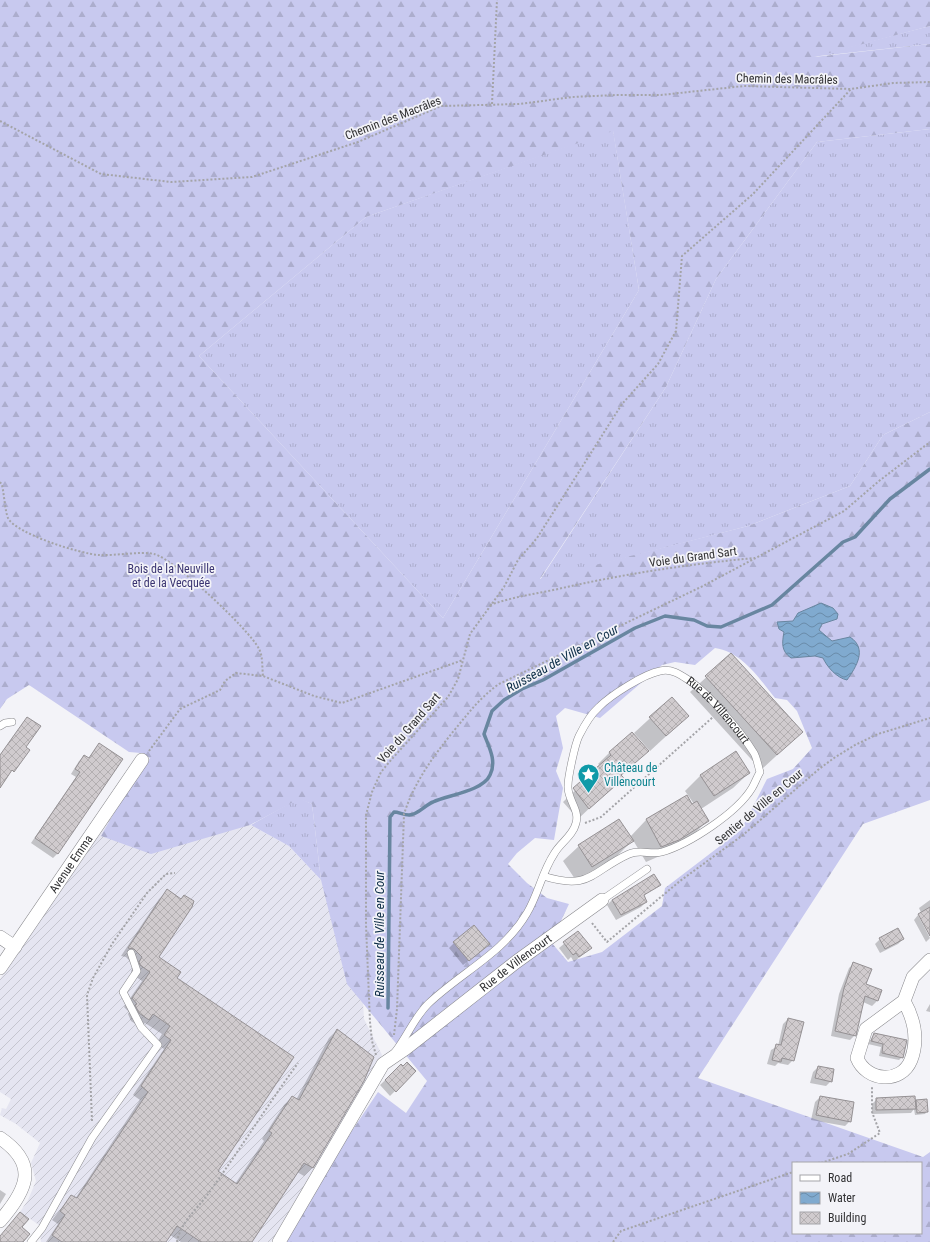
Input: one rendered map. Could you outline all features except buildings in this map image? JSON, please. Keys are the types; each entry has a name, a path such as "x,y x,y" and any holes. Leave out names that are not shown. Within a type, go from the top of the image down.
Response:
{"street":[{"name":"Avenue Emma","path":"0,968 142,760"},
{"name":"Rue de Villencourt","path":"279,1242 385,1062 405,1049 516,962 602,900"},
{"path":"0,937 15,947"},
{"path":"904,1000 912,1015 915,1030 915,1043 911,1061 904,1070 892,1077 874,1076 865,1070 857,1058 866,1029 904,1000 913,977 930,960"},
{"path":"0,1138 20,1155 26,1171 22,1190 15,1203 0,1221"}],"lane":[{"name":"Rue de Villencourt","path":"385,1062 426,1006 445,989 499,948 518,928 528,912 543,876 554,854 572,832 577,822 576,811 568,795 568,786 578,737 599,707 638,680 661,670 677,672 696,685 720,710 755,754 760,772 751,789 730,812 688,842 675,848 659,853 642,851 630,853 598,874 584,880 571,882 543,876"},
{"path":"0,726 5,723 12,722"},
{"name":"Rue de Villencourt","path":"602,900 647,869"},
{"path":"31,1242 42,1228 92,1138 158,1045 141,1027 123,992 137,971 131,953"}],"path":[{"path":"492,104 497,0"},
{"name":"Chemin des Macrâles","path":"0,121 101,174 171,182 252,176 358,142 441,106 520,104 572,97 661,95 744,86 851,89 893,83 930,82"},
{"path":"490,605 504,586 518,560 537,538 622,404 658,364 676,331 682,256 753,194 851,89"},
{"path":"394,1038 397,1009 404,818 406,809 418,781 433,757 473,705 499,684 703,586 844,511 879,481 930,442"},
{"path":"0,482 2,485 8,517 21,530 73,549 98,555 154,554 169,561 203,589 248,634 260,649 263,676"},
{"name":"Voie du Grand Sart","path":"385,1062 378,1060 372,1041 368,993 366,815 372,792 381,772 448,697 458,678 470,634 490,605 584,583 702,563 756,558"},
{"path":"142,760 180,709 220,690 225,681 236,673 263,676 314,696 342,703 463,660"},
{"path":"577,822 584,824 601,817 720,710"},
{"name":"Sentier de Ville en Cour","path":"584,913 607,942 680,881 743,835 819,768 855,745 878,734 896,727 930,718"},
{"path":"92,1138 87,995 93,978 112,944 147,893 166,874 175,873"},
{"path":"177,1242 178,1236 191,1216 208,1194 298,1063"},
{"path":"824,1162 848,1154 880,1133 872,1112 874,1076"},
{"path":"612,1242 621,1231 792,1172"}],"shaded area":[{"path":"133,780 251,825 289,846 332,892 357,901 364,1019 382,1055 341,1128 314,1169 271,1242 41,1242 39,1225 20,1212 28,1200 36,1181 31,1163 40,1143 16,1124 0,1115 2,1108 6,1109 11,1099 0,1092 0,979"}],"green space":[{"name":"Bois de la Neuville et de la Vecquée","path":"0,0 930,0 930,26 814,57 930,44 930,129 817,142 716,279 666,387 540,579 748,526 850,486 883,435 930,412 930,800 863,824 698,1078 923,1157 930,1152 930,1242 277,1242 378,1092 406,1113 427,1081 347,984 321,880 312,804 299,799 250,825 151,854 101,836 118,806 150,758 141,753 129,752 29,685 7,699 0,709","holes":["613,131 639,290 443,618 199,356 366,217","715,648 725,650 742,660 756,674 775,698 787,700 797,711 812,748 793,769 767,779 741,830 665,888 662,906 602,952 568,962 551,942 569,904 547,898 527,883 508,864 517,853 535,838 554,840 563,788 556,771 563,748 556,716 565,708 600,718 662,665 675,662 695,665"]},
{"path":"930,26 930,44 810,57"},
{"path":"930,129 930,412 883,435 850,486 748,526 540,580 666,387 716,279 817,142"},
{"path":"613,130 639,290 443,618 199,356 366,217"},
{"path":"299,798 312,804 321,880 289,846 251,825"}],"water":[{"path":"821,603 833,608 838,614 837,619 822,624 819,630 832,641 850,637 858,647 859,658 857,664 847,680 833,672 823,658 815,656 791,658 785,653 783,643 784,632 779,629 777,622 793,621 798,613"}],"waterway":[{"name":"Ruisseau de Ville en Cour","path":"388,1008 390,817 394,812 412,815 439,799 473,789 486,780 490,775 493,765 490,749 484,734 492,711 504,700 522,689 543,680 635,628 665,616 694,620 707,626 721,627 772,605 843,542 855,537 890,499 930,469"}],"place":[{"name":"Château de Villencourt","path":"588,794"}]}
